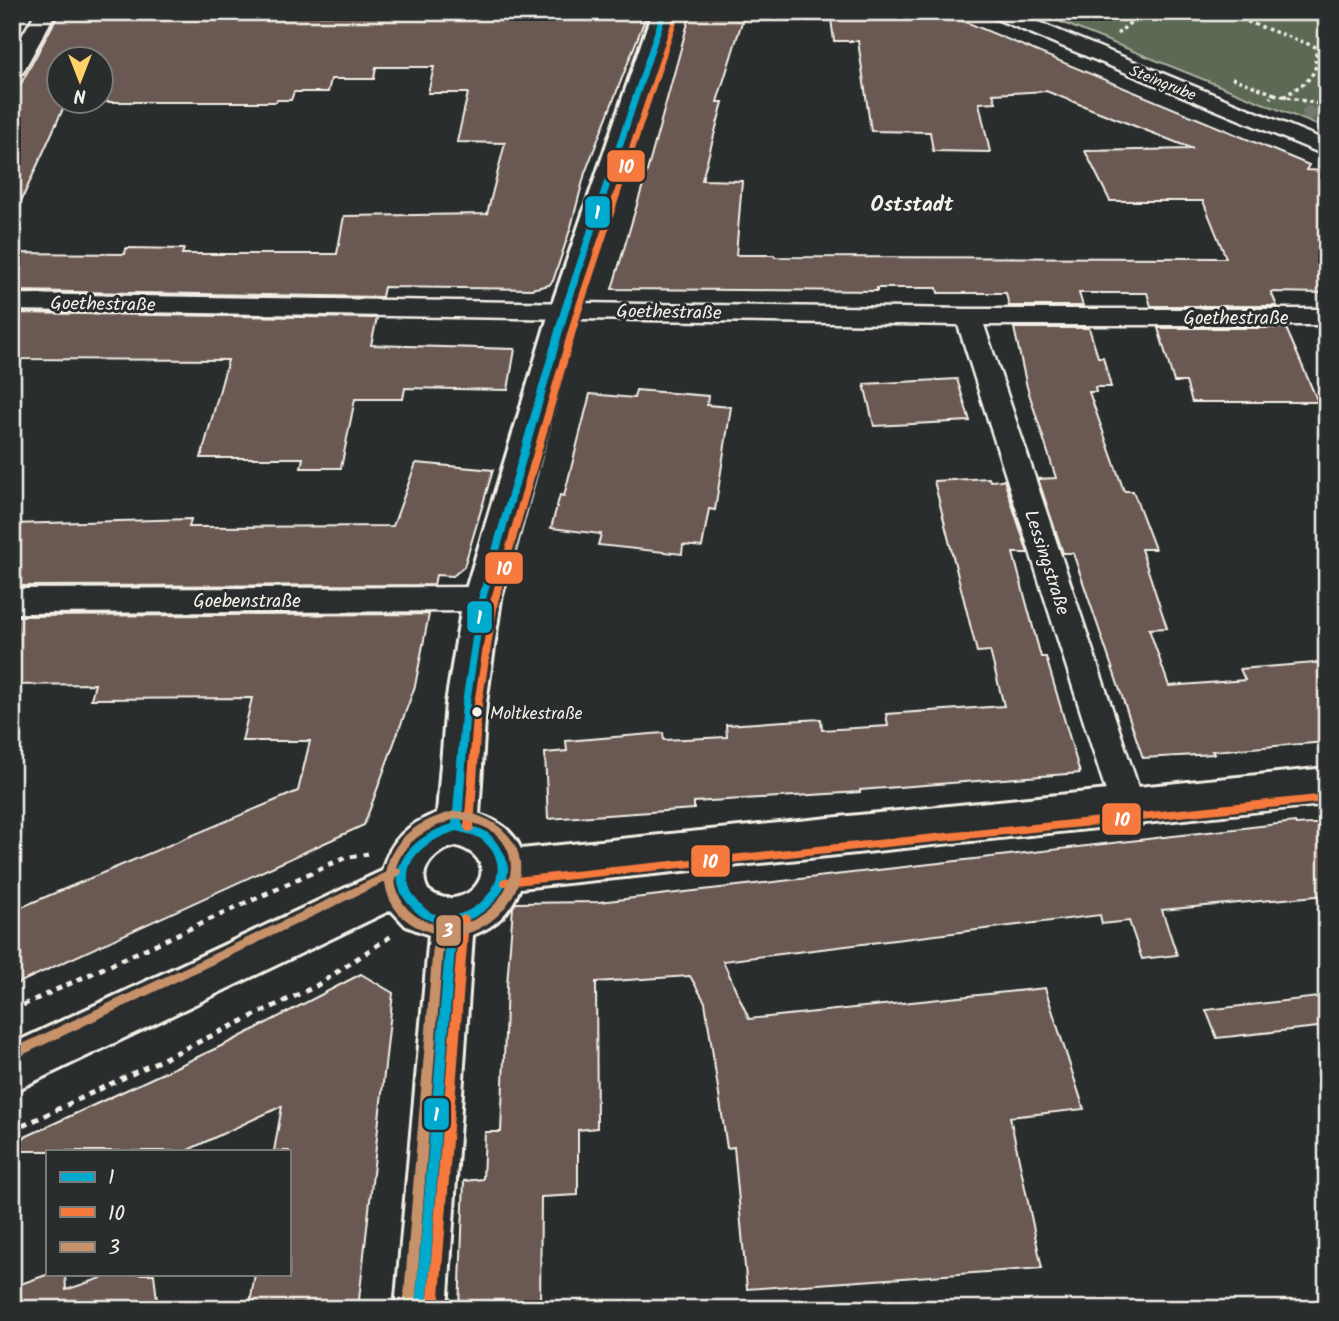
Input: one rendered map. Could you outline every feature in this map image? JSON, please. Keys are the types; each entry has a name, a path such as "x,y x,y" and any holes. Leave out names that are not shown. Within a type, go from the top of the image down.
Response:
{"street":[{"path":"12,72 46,12"},
{"path":"457,827 466,703 482,599 565,310 664,12"},
{"name":"Steingrube","path":"996,12 1323,142"},
{"name":"Goethestraße","path":"12,302 968,317 1327,317"},
{"name":"Lessingstraße","path":"968,317 1128,807"},
{"name":"Goebenstraße","path":"12,601 482,599"},
{"path":"504,870 1327,786"},
{"path":"421,1309 424,890 435,833 457,827 472,829 496,843 503,855 503,882 496,897 469,916 424,890"},
{"path":"12,1069 424,890"}],"path":[{"path":"1221,12 1327,51"},
{"path":"1284,97 1307,81 1313,73 1316,66 1315,56 1327,35"},
{"path":"1275,94 1327,106"},
{"path":"12,1010 344,858 424,890 316,986 12,1131"}],"green space":[{"path":"1036,12 1327,12 1327,116 1317,125"}],"building":[{"path":"691,12 745,12 717,102 723,102 702,180 742,181 736,255 1226,258 1203,201 1110,201 1085,151 1193,149 1046,91 993,94 996,102 979,103 990,152 933,151 930,132 871,131 858,41 834,41 830,12 942,12 1309,165 1306,170 1327,171 1327,293 1271,292 1277,306 1151,306 1147,293 1079,293 1083,306 1009,306 1006,293 938,293 937,288 877,288 877,291 612,289"},
{"path":"647,14 585,173 553,281 549,285 531,289 384,287 382,297 12,291 12,253 125,254 126,248 184,249 182,254 337,254 344,216 487,214 505,143 457,142 468,93 428,93 434,67 376,67 374,79 331,79 328,92 294,92 291,100 276,102 116,102 116,46 46,46 46,116 60,116 12,221 12,100 57,17"},
{"path":"12,313 377,318 371,345 515,349 508,390 405,388 403,399 355,399 341,468 301,468 303,458 201,458 228,360 12,359"},
{"path":"1014,328 1089,328 1098,357 1103,357 1111,387 1095,387 1096,392 1089,392 1124,491 1133,491 1155,549 1141,549 1167,628 1149,629 1169,686 1245,680 1240,669 1327,662 1327,742 1212,751 1214,754 1143,758 1073,553 1063,553 1038,479 1056,478 1027,387"},
{"path":"1158,328 1286,328 1318,402 1192,402 1186,382 1174,382"},
{"path":"957,379 970,421 874,426 864,384"},
{"path":"636,390 708,396 707,405 731,407 715,510 709,509 702,547 683,545 682,554 598,545 601,534 551,528 560,495 564,496 590,394 634,398"},
{"path":"416,463 493,470 464,567 453,576 436,575 434,585 12,586 12,524 191,519 189,527 393,526"},
{"path":"989,478 990,481 1004,480 1028,553 1013,553 1041,657 1046,657 1080,773 860,792 694,802 694,809 548,819 545,753 567,751 566,741 663,733 664,740 727,737 726,725 821,719 822,730 888,726 886,714 1004,706 990,651 977,652 934,481"},
{"path":"429,614 415,686 364,825 12,986 12,911 298,791 310,741 242,741 252,698 91,699 95,684 12,685 12,616"},
{"path":"1295,822 1296,825 1327,823 1327,895 1162,910 1177,955 1142,959 1129,921 1102,924 1100,915 723,961 749,1019 1045,988 1084,1109 1010,1117 1042,1268 747,1289 734,1147 727,1148 705,1002 690,976 596,982 597,1128 578,1130 578,1195 541,1197 540,1309 459,1309 464,1181 483,1179 485,1132 501,1132 507,985 513,907 516,903 599,902"},
{"path":"361,974 393,993 358,1309 249,1309 255,1276 290,1276 290,1150 274,1150 282,1106 188,1150 12,1151 12,1143 232,1041"},
{"path":"1327,996 1327,1026 1217,1038 1206,1010"},
{"path":"46,1275 65,1276 66,1290 107,1276 154,1276 158,1309 12,1309 12,1287"}],"transit line":[{"name":"1","path":"457,827 466,703 482,599 565,310 664,12"},
{"name":"10","path":"469,828 478,704 494,602 577,314 676,16"},
{"name":"10","path":"505,882 1327,798"},
{"name":"3","path":"455,815 440,819 413,835 394,858 390,872 390,887 407,916 431,928 453,931 474,926 492,915 506,898 514,879 515,859 508,841 491,825 461,815"},
{"name":"1","path":"457,827 487,838 501,856 504,874 496,892 482,907 464,917 444,920 425,914 409,898 403,885 403,873 406,861 422,843 445,830 457,827"},
{"name":"3","path":"12,1055 397,872"},
{"name":"3","path":"409,1308 440,918"},
{"name":"1","path":"421,1309 452,919"},
{"name":"10","path":"433,1309 464,920"}],"place":[{"name":"Moltkestraße","path":"477,712"}],"district":[{"name":"Oststadt","path":"912,204"}]}
